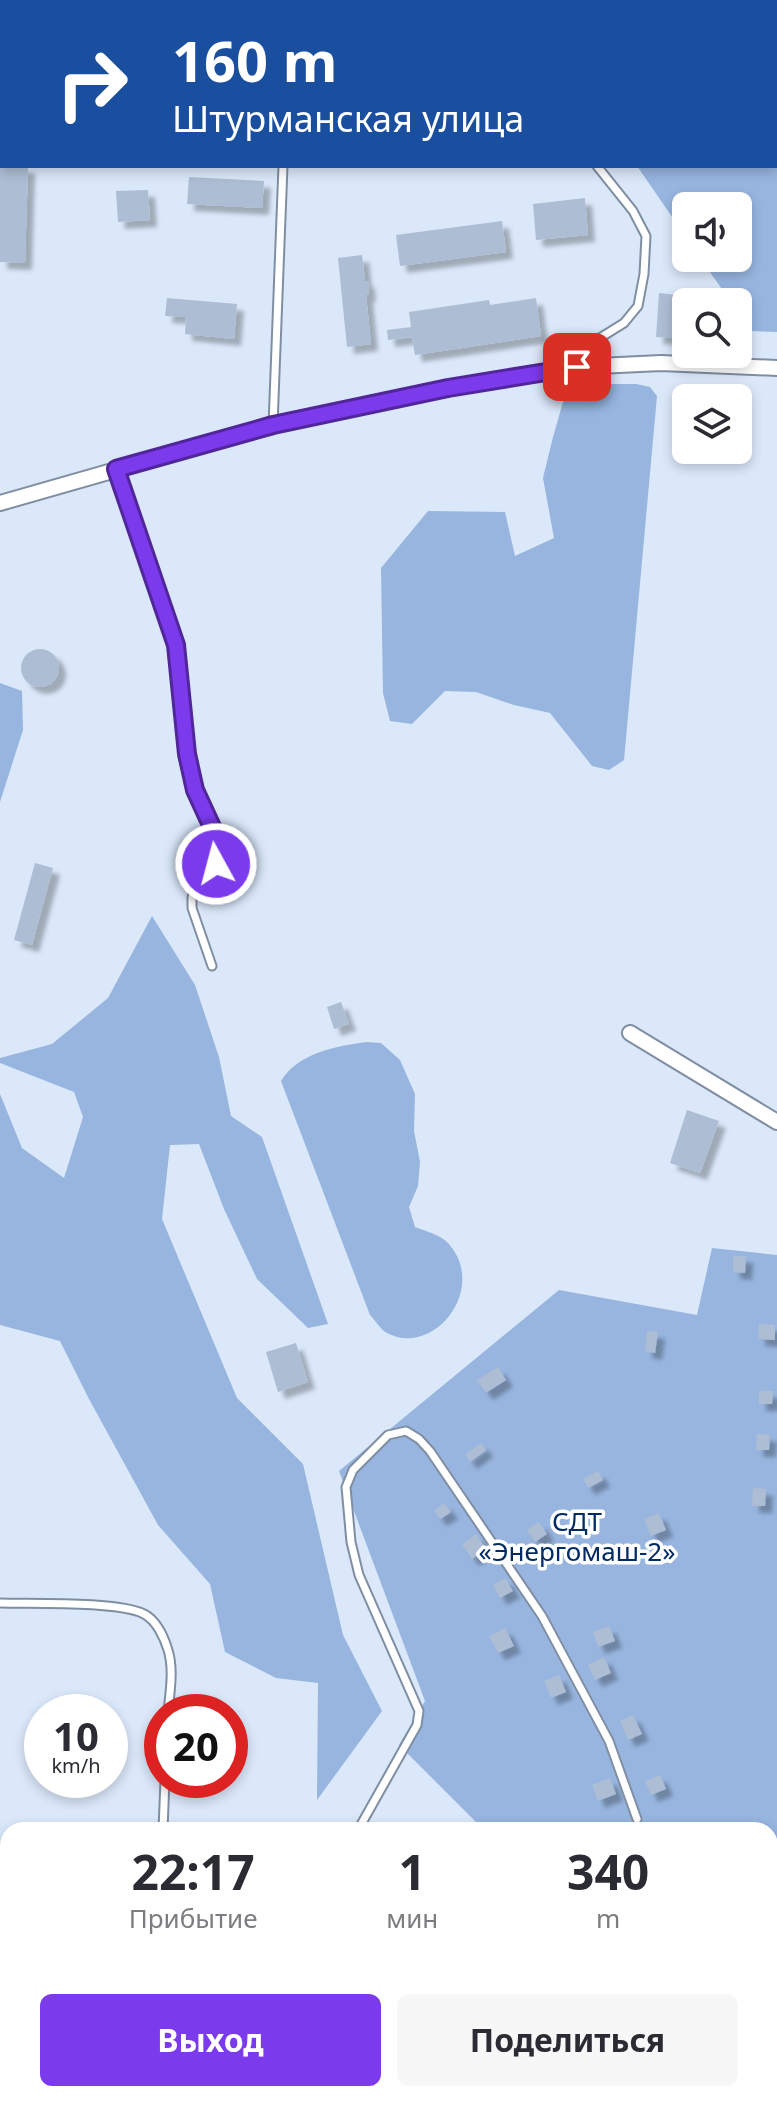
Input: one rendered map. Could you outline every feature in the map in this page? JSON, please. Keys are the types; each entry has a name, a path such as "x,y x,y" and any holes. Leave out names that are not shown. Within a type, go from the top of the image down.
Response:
{"street":[{"path":"0,503 273,425 448,388 577,367 661,363 777,368"},
{"path":"630,1033 777,1122"}],"lane":[{"path":"273,425 283,168"},
{"path":"577,367 579,351 624,323 638,306 644,274 646,236 633,211 599,168"},
{"path":"116,469 176,645 187,754 195,790 212,827 216,864 208,883 192,897 192,908 212,966"},
{"path":"362,1822 417,1725 419,1711 359,1575 351,1542 346,1487 353,1470 388,1435 406,1431 430,1451 542,1616 609,1741 637,1819"},
{"path":"0,1603 93,1605 144,1614 154,1621 168,1650 171,1666 169,1694"},
{"path":"163,1822 164,1798"}],"green space":[{"path":"638,168 777,168 777,332 752,331 752,288 721,288 710,272 752,272 752,192 672,192 672,217"},
{"path":"598,384 636,384 650,387 657,396 624,760 609,770 592,766 550,713 476,692 445,691 412,724 390,721 383,693 381,568 428,511 505,512 515,556 554,538 543,478 563,402 576,389"},
{"path":"0,683 22,691 23,730 0,802"},
{"path":"152,916 195,985 219,1057 231,1116 262,1137 328,1324 308,1328 257,1279 224,1209 199,1144 170,1145 162,1219 237,1398 303,1464 343,1635 382,1711 317,1800 318,1683 276,1678 225,1652 210,1584 158,1525 60,1341 0,1325 0,1094 22,1148 64,1178 83,1117 74,1092 0,1063 0,1058 52,1044 108,998"},
{"path":"367,1042 381,1043 400,1060 415,1094 414,1131 420,1162 418,1186 409,1207 415,1227 445,1240 459,1261 462,1280 459,1298 438,1327 422,1336 405,1338 387,1333 370,1315 281,1081 297,1064 319,1052"},
{"name":"СДТ «Энергомаш-2»","path":"712,1248 777,1255 777,1822 476,1822 399,1745 425,1701 339,1471 559,1290 697,1315"}],"building":[{"path":"0,168 28,168 25,263 0,262"},
{"path":"189,177 264,181 262,208 187,204"},
{"path":"148,190 150,220 118,222 116,191"},
{"path":"585,198 588,235 536,240 533,204"},
{"path":"502,221 506,252 400,266 396,235"},
{"path":"362,255 365,281 368,281 369,295 366,295 371,344 347,347 338,258"},
{"path":"659,293 672,294 672,338 656,337"},
{"path":"167,298 237,304 234,339 185,334 186,317 165,316"},
{"path":"536,298 541,336 415,355 412,337 388,340 387,330 411,327 409,312 489,300 490,305"},
{"path":"40,649 53,655 59,668 53,681 40,687 27,681 21,668 27,655"},
{"path":"35,863 53,868 32,945 14,940"},
{"path":"341,1002 349,1024 334,1029 327,1007"},
{"path":"687,1110 719,1121 700,1173 670,1163"},
{"path":"733,1256 746,1256 745,1273 733,1272"},
{"path":"759,1324 775,1325 775,1340 758,1339"},
{"path":"647,1331 658,1332 655,1353 645,1351"},
{"path":"296,1343 308,1382 278,1392 266,1352"},
{"path":"498,1367 506,1380 486,1393 477,1380"},
{"path":"759,1391 773,1391 772,1404 759,1404"},
{"path":"757,1434 770,1435 769,1450 756,1450"},
{"path":"481,1443 486,1450 470,1462 465,1454"},
{"path":"598,1471 603,1480 588,1488 583,1479"},
{"path":"753,1488 766,1489 765,1506 752,1506"},
{"path":"444,1503 451,1512 440,1519 434,1511"},
{"path":"659,1513 666,1530 651,1536 644,1519"},
{"path":"539,1522 547,1534 535,1542 527,1530"},
{"path":"476,1534 486,1549 472,1559 462,1544"},
{"path":"505,1578 513,1591 500,1598 493,1585"},
{"path":"609,1626 615,1641 598,1647 593,1632"},
{"path":"505,1628 514,1646 498,1653 489,1636"},
{"path":"604,1657 611,1673 595,1680 588,1665"},
{"path":"559,1675 566,1692 551,1698 544,1681"},
{"path":"633,1715 642,1734 628,1740 620,1721"},
{"path":"660,1775 666,1789 651,1795 645,1781"},
{"path":"610,1778 616,1794 598,1801 592,1785"}],"route":[{"path":"216,864 212,827 195,790 187,754 176,645 116,469 273,425 448,388 577,367"}]}
